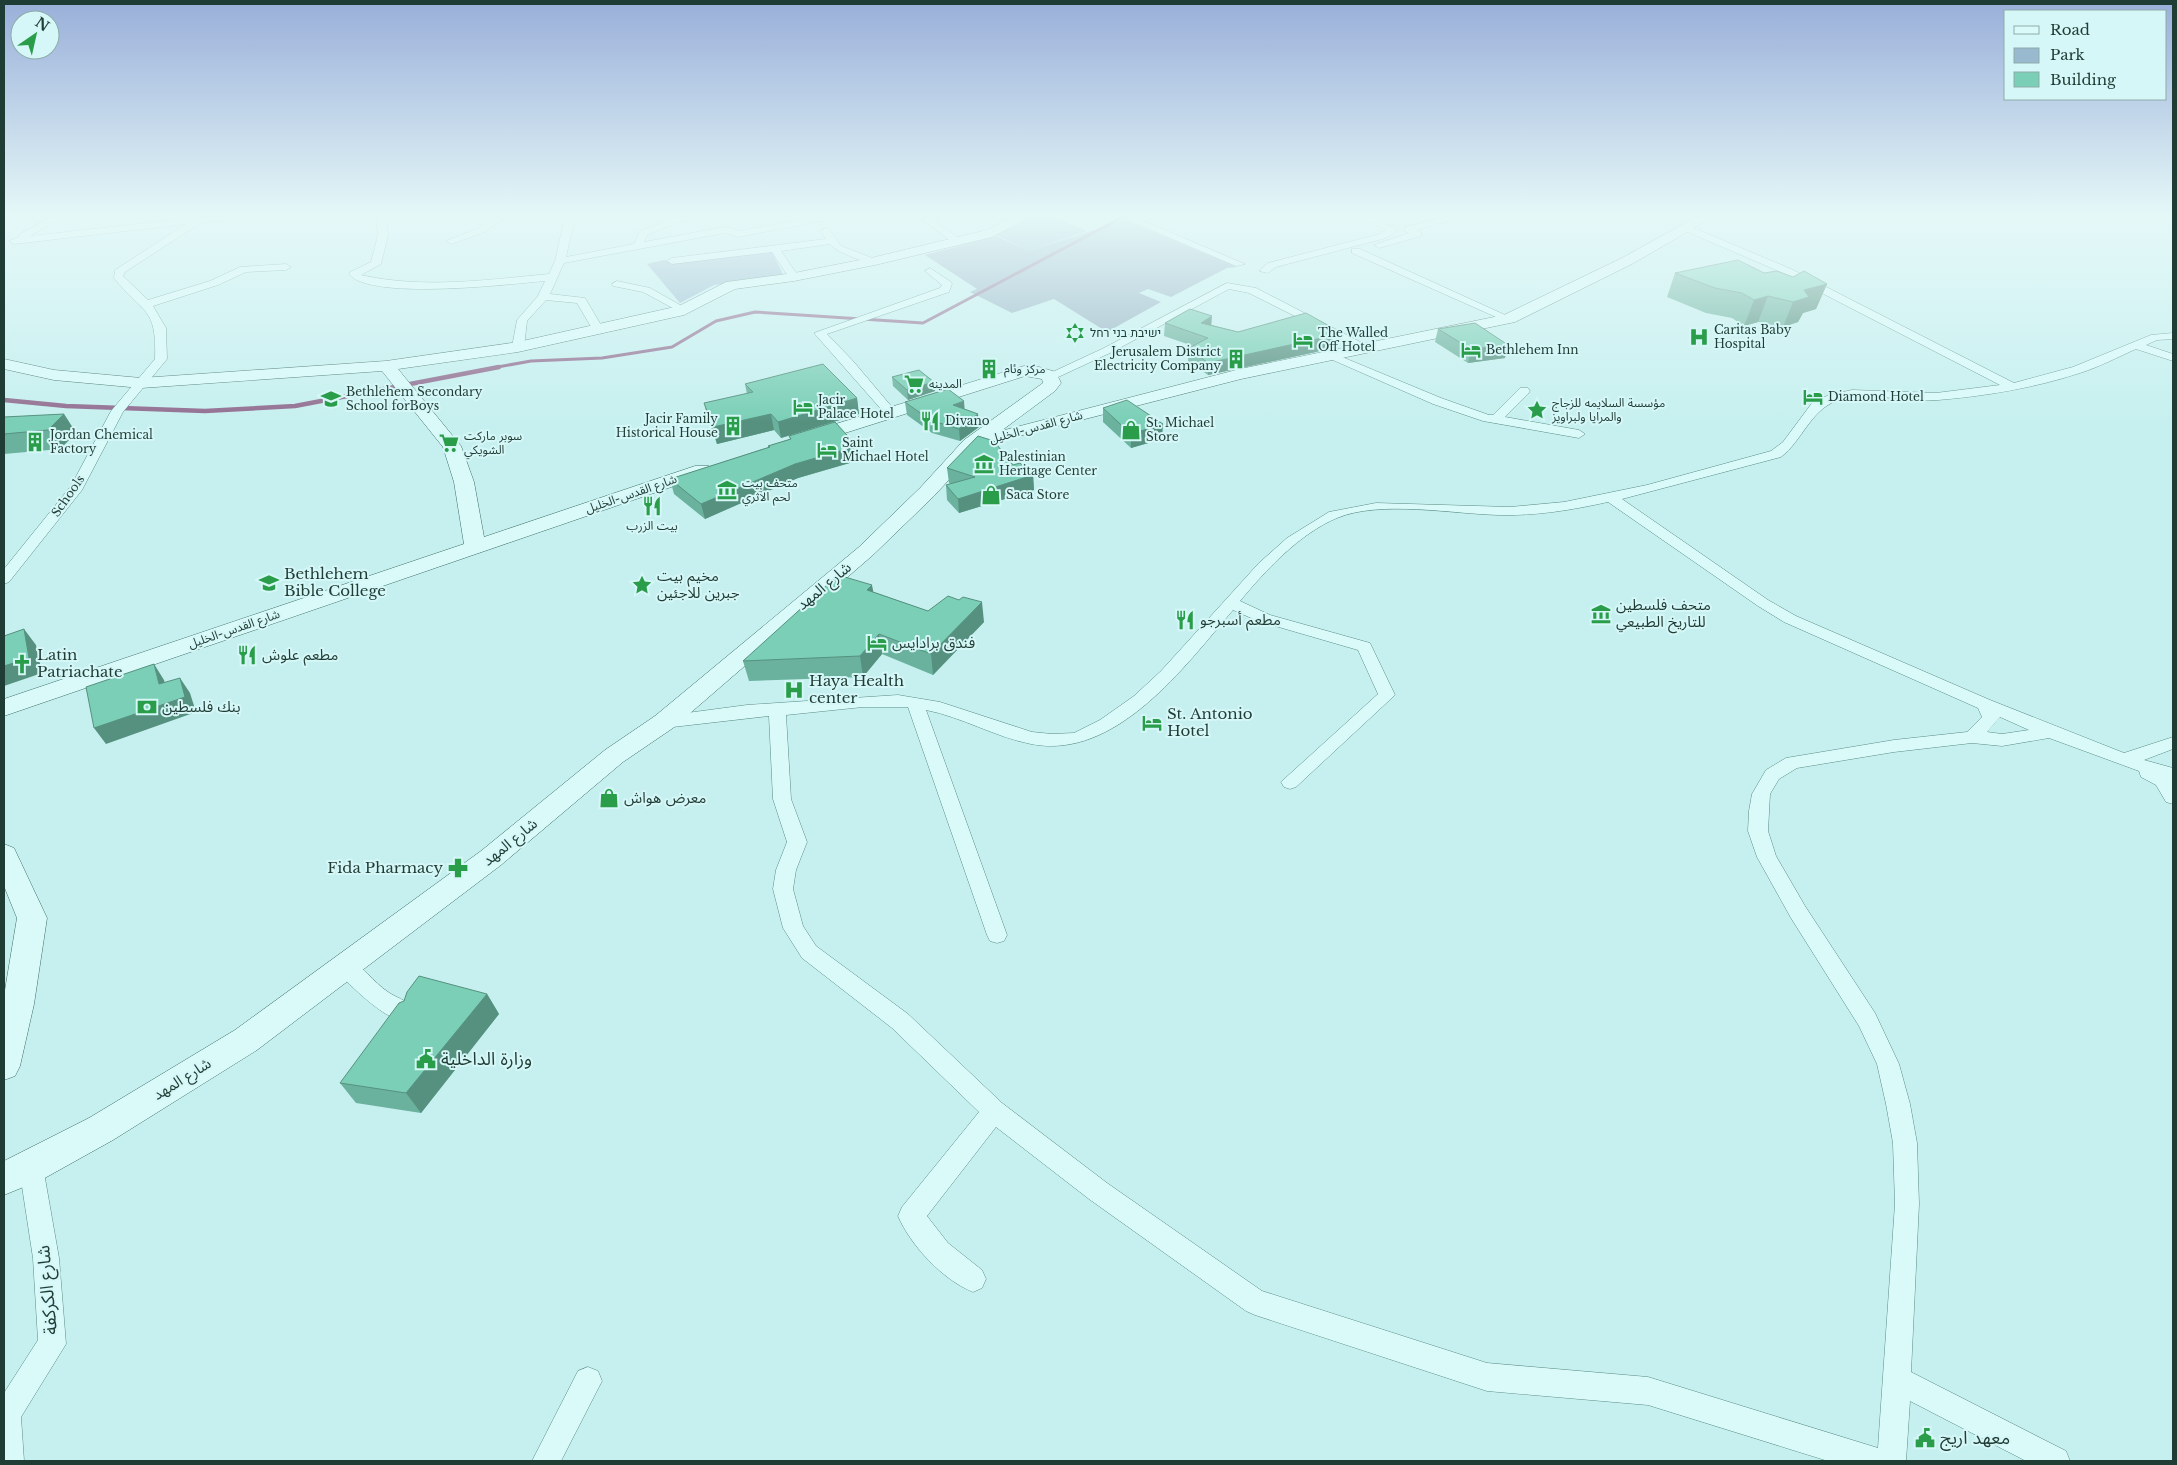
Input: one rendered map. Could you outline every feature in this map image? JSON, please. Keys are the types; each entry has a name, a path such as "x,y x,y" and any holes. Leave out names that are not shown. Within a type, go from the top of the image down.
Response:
{"street":[{"name":"Schools","path":"4,579 9,565 77,487 117,411 161,359 160,325 146,304 125,285"},
{"path":"146,304 204,285"},
{"path":"410,285 424,285"},
{"path":"518,348 522,320 543,297 549,285"},
{"path":"624,285 646,290 684,310"},
{"path":"4,364 54,374 142,383 386,366 518,348 684,310 730,285"},
{"path":"891,414 849,362 820,333 945,290 947,285"},
{"path":"1433,285 1509,319"},
{"name":"شارع القدس-الخليل","path":"971,444 1240,374 1364,347 1509,319 1578,285"},
{"path":"1814,285 2013,387"},
{"path":"789,444 891,414 1024,371 1039,372 1050,376 1108,350 1227,286 1252,290 1364,347"},
{"path":"543,297 581,300 598,330"},
{"path":"664,722 836,703 915,702 949,710 978,722 1028,736 1072,739 1099,728 1126,712 1148,694 1177,666 1231,603 1284,546 1330,515 1366,509 1412,506 1537,510 1608,496 1776,454 1788,446 1816,406 1833,398 1852,394 1936,397 2013,387 2077,370 2139,346 2155,337 2173,336"},
{"path":"2139,346 2173,358"},
{"path":"1330,355 1437,402 1496,420 1579,434"},
{"path":"386,366 452,446 464,482 475,548"},
{"path":"1983,371 1990,378 1984,391"},
{"name":"شارع القدس-الخليل","path":"971,444 1044,392 1052,383 1050,376"},
{"path":"1496,420 1524,391"},
{"name":"شارع المهد","path":"4,1193 17,1173 101,1129 246,1040 491,858 614,756 664,722 866,551 927,492 971,444"},
{"name":"شارع القدس-الخليل","path":"4,708 724,464"},
{"path":"1608,496 1763,603 1790,619 2054,733 2124,760 2173,774"},
{"path":"1231,603 1264,618 1364,647 1388,695 1290,782"},
{"path":"915,702 997,934"},
{"path":"1972,737 1991,718 1990,711 1984,704"},
{"path":"777,710 782,799 797,842 786,870 783,889 793,928 809,952 900,1021 994,1111 1098,1191 1255,1302 1487,1377 1648,1391 1874,1461"},
{"path":"1892,1461 1907,1204 1905,1142 1898,1104 1888,1064 1868,1020 1798,912 1767,857 1758,831 1758,811 1761,794 1772,775 1792,762 1894,746 1972,737 2002,740 2050,732 2054,733"},
{"path":"2124,760 2173,742"},
{"path":"2124,760 2162,780 2173,797"},
{"path":"4,856 32,918 18,1004 4,1066"},
{"path":"345,967 379,998 408,1014"},
{"path":"973,1279 939,1252 911,1216 994,1111"},
{"name":"شارع الكركفة","path":"10,1461 7,1415 30,1375 52,1344 46,1258 17,1173"},
{"path":"1897,1380 2056,1461"},
{"path":"546,1461 588,1381"}],"green space":[{"path":"665,285 713,285 680,303"}],"shaded area":[{"path":"971,285 1193,285 1171,297 1148,289 1139,293 1161,302 1107,332 1054,299 1012,313 970,292 977,289"}],"building":[{"path":"1708,285 1822,285 1804,290 1809,297 1793,302 1768,296 1754,300 1742,293"},
{"path":"1190,309 1212,316 1201,323 1238,332 1306,313 1340,332 1317,339 1208,363 1189,348 1208,338 1165,323"},
{"path":"1475,323 1508,345 1471,349 1438,329"},
{"path":"823,364 857,398 778,422 771,414 713,427 704,403 753,392 745,384"},
{"path":"919,370 934,382 907,390 892,377"},
{"path":"948,389 964,401 953,405 978,414 959,429 930,420 905,402"},
{"path":"1127,400 1163,424 1131,434 1103,408"},
{"path":"64,414 48,430 4,434 4,417"},
{"path":"835,422 857,446 795,464 701,504 670,479 770,447 768,446 791,439 789,436"},
{"path":"978,436 994,441 1013,465 1020,463 1033,475 958,499 946,485 975,477 947,468"},
{"path":"838,575 872,585 867,590 928,611 948,596 959,600 963,597 982,602 931,654 879,634 860,656 743,661"},
{"path":"24,629 29,658 4,666 4,636"},
{"path":"154,664 159,684 180,678 185,697 94,728 86,687"},
{"path":"419,976 487,994 406,1093 340,1083 399,1003 404,1001 407,992"}],"waterway":[{"path":"492,368 531,361 602,358 672,347 716,321 755,312 923,323 994,285"},
{"path":"4,400 66,406 205,411 295,406 499,367"}],"place":[{"name":"ישיבת בני רחל","path":"1075,333"},
{"name":"Caritas Baby Hospital","path":"1699,337"},
{"name":"The Walled Off Hotel","path":"1303,340"},
{"name":"Bethlehem Inn","path":"1471,350"},
{"name":"Jerusalem District Electricity Company","path":"1236,359"},
{"name":"مركز وئام","path":"989,369"},
{"name":"المدينه","path":"914,384"},
{"name":"Diamond Hotel","path":"1813,397"},
{"name":"Bethlehem Secondary School forBoys","path":"331,399"},
{"name":"Jacir Palace Hotel","path":"803,407"},
{"name":"مؤسسة السلايمه للزجاج والمرايا ولبراويز","path":"1537,410"},
{"name":"Divano","path":"930,421"},
{"name":"Jacir Family Historical House","path":"733,426"},
{"name":"St. Michael Store","path":"1131,430"},
{"name":"Jordan Chemical Factory","path":"35,442"},
{"name":"سوبر ماركت الشويكي","path":"449,443"},
{"name":"Saint Michael Hotel","path":"827,450"},
{"name":"Palestinian Heritage Center","path":"984,464"},
{"name":"متحف بيت لحم الاثري","path":"727,490"},
{"name":"Saca Store","path":"991,495"},
{"name":"بيت الزرب","path":"652,506"},
{"name":"Bethlehem Bible College","path":"269,583"},
{"name":"مخيم بيت جبرين للاجئين","path":"642,585"},
{"name":"متحف فلسطين للتاريخ الطبيعي","path":"1601,614"},
{"name":"مطعم أسبرجو","path":"1185,620"},
{"name":"فندق برادايس","path":"877,643"},
{"name":"مطعم علوش","path":"247,655"},
{"name":"Latin Patriachate","path":"22,664"},
{"name":"Haya Health center","path":"794,690"},
{"name":"بنك فلسطين","path":"147,707"},
{"name":"St. Antonio Hotel","path":"1152,723"},
{"name":"معرض هواش","path":"609,798"},
{"name":"Fida Pharmacy","path":"458,868"},
{"name":"وزارة الداخلية","path":"426,1059"},
{"name":"معهد اريج","path":"1925,1438"}]}
